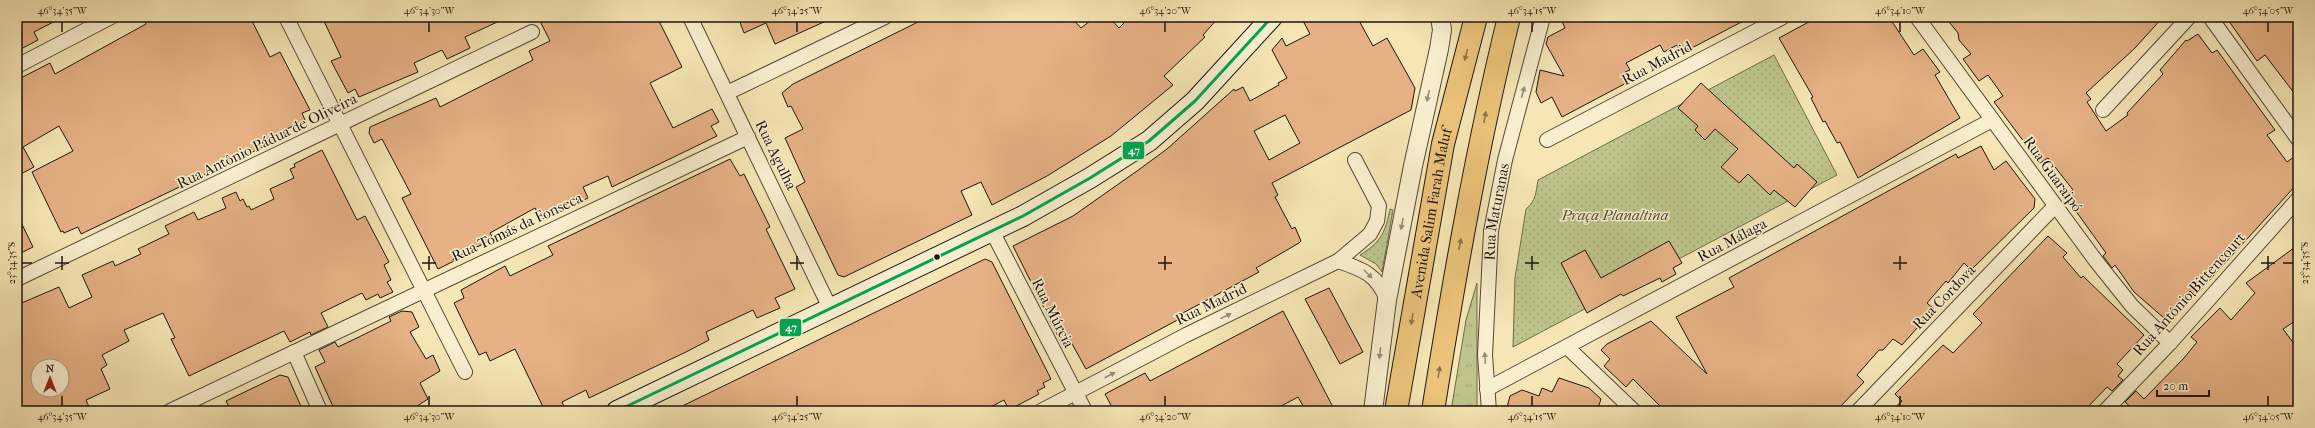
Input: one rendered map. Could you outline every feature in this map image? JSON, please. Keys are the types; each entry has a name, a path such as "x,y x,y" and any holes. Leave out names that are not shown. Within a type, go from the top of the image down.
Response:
{"highway":[{"name":"Avenida Salim Farah Maluf","path":"1396,411 1443,144 1476,17"},
{"path":"1433,411 1456,265 1487,106 1509,17"}],"main road":[{"path":"617,411 992,231 1090,178 1149,141 1196,101 1269,18"}],"street":[{"path":"17,66 111,17"},
{"path":"286,17 465,372"},
{"name":"Rua Agulha","path":"690,17 830,308"},
{"path":"727,94 885,17"},
{"path":"1387,300 1413,166 1439,49 1442,30 1440,17"},
{"name":"Rua Maturanas","path":"1489,411 1485,355 1492,231 1505,160 1543,17"},
{"name":"Rua Madrid","path":"1547,140 1783,17"},
{"name":"Rua Guaraipó","path":"1917,17 2055,206 2132,306 2170,343"},
{"path":"2103,110 2188,17"},
{"path":"2210,17 2298,139"},
{"name":"Rua Antônio Pádua de Oliveira","path":"17,279 341,125 532,32"},
{"name":"Rua Málaga","path":"1487,389 1992,120"},
{"name":"Rua Tomás da Fonseca","path":"170,411 748,136"},
{"path":"1338,262 1370,234 1377,221 1379,206 1355,160"},
{"name":"Rua Antônio Bittencourt","path":"2105,411 2170,343 2298,199"},
{"name":"Rua Cordova","path":"1858,411 2055,206"},
{"name":"Rua Múrcia","path":"992,231 1085,411"},
{"path":"1338,262 1363,269 1383,289 1387,300"},
{"name":"Rua Madrid","path":"1041,411 1186,335 1338,262"},
{"name":"Avenida Salim Farah Maluf","path":"1373,411 1387,300"},
{"path":"1567,347 1634,411"},
{"path":"294,352 320,411"}],"green space":[{"name":"Praça Planaltina","path":"1774,55 1837,175 1513,347 1515,278 1526,209 1534,199 1538,180"},
{"path":"1390,209 1393,210 1382,272 1376,264 1360,255 1373,246 1381,236 1384,231"},
{"path":"1477,283 1477,411 1451,411 1466,320"}],"building":[{"path":"17,17 63,17 34,32 38,40 17,51"},
{"path":"143,17 250,17 270,57 280,52 310,110 302,113 305,120 279,133 282,138 81,234 78,227 64,233 63,231 61,232 32,172 73,151 59,126 23,147 34,167 17,176 17,80 50,63 55,74 146,24"},
{"path":"322,17 508,17 465,37 470,48 447,59 442,50 414,63 418,72 359,97 355,89 348,93 331,61 341,57"},
{"path":"538,17 657,17 682,67 650,83 673,128 712,109 719,122 711,126 717,136 612,187 608,176 583,187 588,198 541,220 535,208 490,233 493,238 487,242 453,259 454,261 438,269 402,198 411,194 382,139 374,143 369,133 370,127 436,98 440,107 533,60 529,51 550,41"},
{"path":"738,17 835,17 775,44 766,23 744,33"},
{"path":"928,17 1071,17 1081,28 1095,17 1109,17 1119,28 1130,17 1219,17 1203,35 1205,37 1164,76 1173,85 1111,136 1047,176 992,205 981,182 961,191 972,215 844,277 838,275 796,187 805,182 785,138 803,129 791,106 788,107 782,93 793,84"},
{"path":"1301,17 1357,17 1373,46 1387,38 1415,88 1411,110 1272,183 1278,195 1275,197 1292,229 1295,227 1301,241 1299,243 1256,268 1259,272 1181,314 1183,317 1086,369 1071,342 1063,346 1013,246 1073,216 1137,171 1167,149 1234,89 1235,91 1243,87 1250,101 1279,85 1278,83 1287,78 1272,50 1282,38 1286,46 1310,34","holes":["1285,115 1300,143 1269,160 1254,131"]},
{"path":"1560,17 1751,17 1688,50 1687,48 1680,51 1677,45 1664,52 1660,45 1626,63 1630,70 1625,72 1630,81 1562,117 1552,97 1541,103 1536,92 1540,70 1564,76 1546,44 1548,37 1565,28"},
{"path":"1818,17 1853,17 1855,21 1863,17 1889,17 1914,55 1923,49 1940,72 1935,75 1960,118 1858,178 1840,142 1837,143 1825,121 1823,122 1811,98 1813,97 1779,38"},
{"path":"1945,17 2163,17 2135,48 2086,93 2091,99 2087,102 2106,131 2128,115 2127,113 2163,74 2160,70 2186,40 2187,41 2198,34 2212,53 2217,50 2275,130 2267,135 2287,162 2298,154 2298,183 2195,296 2190,291 2164,318 2134,292 2115,265 2112,268 2103,256 2106,253 2065,196 2073,190 2048,158 2040,163 1994,102 2003,96 1988,75 1979,81 1963,59 1971,54 1959,40 1958,33"},
{"path":"2226,17 2298,17 2298,98 2265,55 2257,61"},
{"path":"1701,83 1794,168 1797,164 1817,182 1795,207 1774,190 1770,195 1748,174 1739,183 1721,167 1738,149 1715,129 1705,140 1695,130 1698,126 1678,108"},
{"path":"1981,146 1994,170 2006,161 2035,199 2034,208 1971,270 1964,263 1948,283 1946,281 1927,303 1934,309 1902,345 1893,339 1883,350 1879,350 1857,375 1864,382 1836,411 1665,411 1633,379 1626,387 1604,366 1610,359 1601,350 1607,344 1651,321 1707,374 1676,317 1734,287 1729,278 1956,154 1958,158"},
{"path":"322,150 357,220 365,216 389,262 384,265 391,280 387,282 393,292 380,298 378,294 366,300 362,293 321,313 328,327 311,335 310,332 290,342 284,331 189,376 171,339 175,338 163,313 124,330 129,341 102,355 107,365 101,369 110,389 86,400 91,411 17,411 17,305 59,287 69,308 92,297 82,275 113,261 115,266 141,254 138,249 169,234 165,226 194,212 198,220 226,208 222,198 236,192 240,201 243,199 247,207 249,206 251,210 274,199 270,189 294,178 290,169 295,167 294,164"},
{"path":"730,159 740,176 744,174 770,227 766,229 795,289 775,298 780,308 757,318 753,310 706,332 709,340 686,352 589,398 586,390 562,402 566,411 545,411 515,349 490,361 486,352 479,355 454,303 464,298 461,290 505,266 510,276 553,255 548,246"},
{"path":"17,214 33,247 17,255"},
{"path":"2048,236 2067,253 2063,257 2081,278 2083,276 2144,335 2117,364 2123,370 2118,376 2123,380 2112,391 2107,387 2084,411 1891,411 1902,401 1895,394 1943,345 1953,353 1982,323 1973,314"},
{"path":"1669,241 1682,263 1673,268 1676,274 1662,282 1660,278 1623,296 1621,294 1587,313 1561,263 1585,250 1601,278"},
{"path":"2298,245 2298,319 2283,329 2298,349 2298,411 2132,411 2133,409 2125,402 2136,391 2144,399 2184,358 2197,342 2191,337 2220,308 2231,320 2255,293 2246,283"},
{"path":"985,259 992,262 1051,379 1043,383 1045,387 1037,391 1039,394 1009,410 1004,400 983,411 672,411"},
{"path":"1329,288 1363,352 1340,364 1305,299"},
{"path":"402,311 412,312 419,327 410,332 426,359 433,355 440,371 420,383 428,399 417,406 419,411 335,411 315,367 325,362 319,350 335,342 338,347 391,321 389,317"},
{"path":"1283,311 1335,411 1306,411 1298,397 1272,411 1114,411 1105,394 1145,373 1150,381"},
{"path":"280,375 288,377 303,411 231,411 226,401"},
{"path":"1559,378 1589,388 1601,399 1597,411 1506,411 1510,396 1522,390 1539,396 1542,388 1552,392"}],"transit line":[{"name":"47","path":"617,411 1023,216 1090,178 1149,141 1195,101 1272,17"}]}
